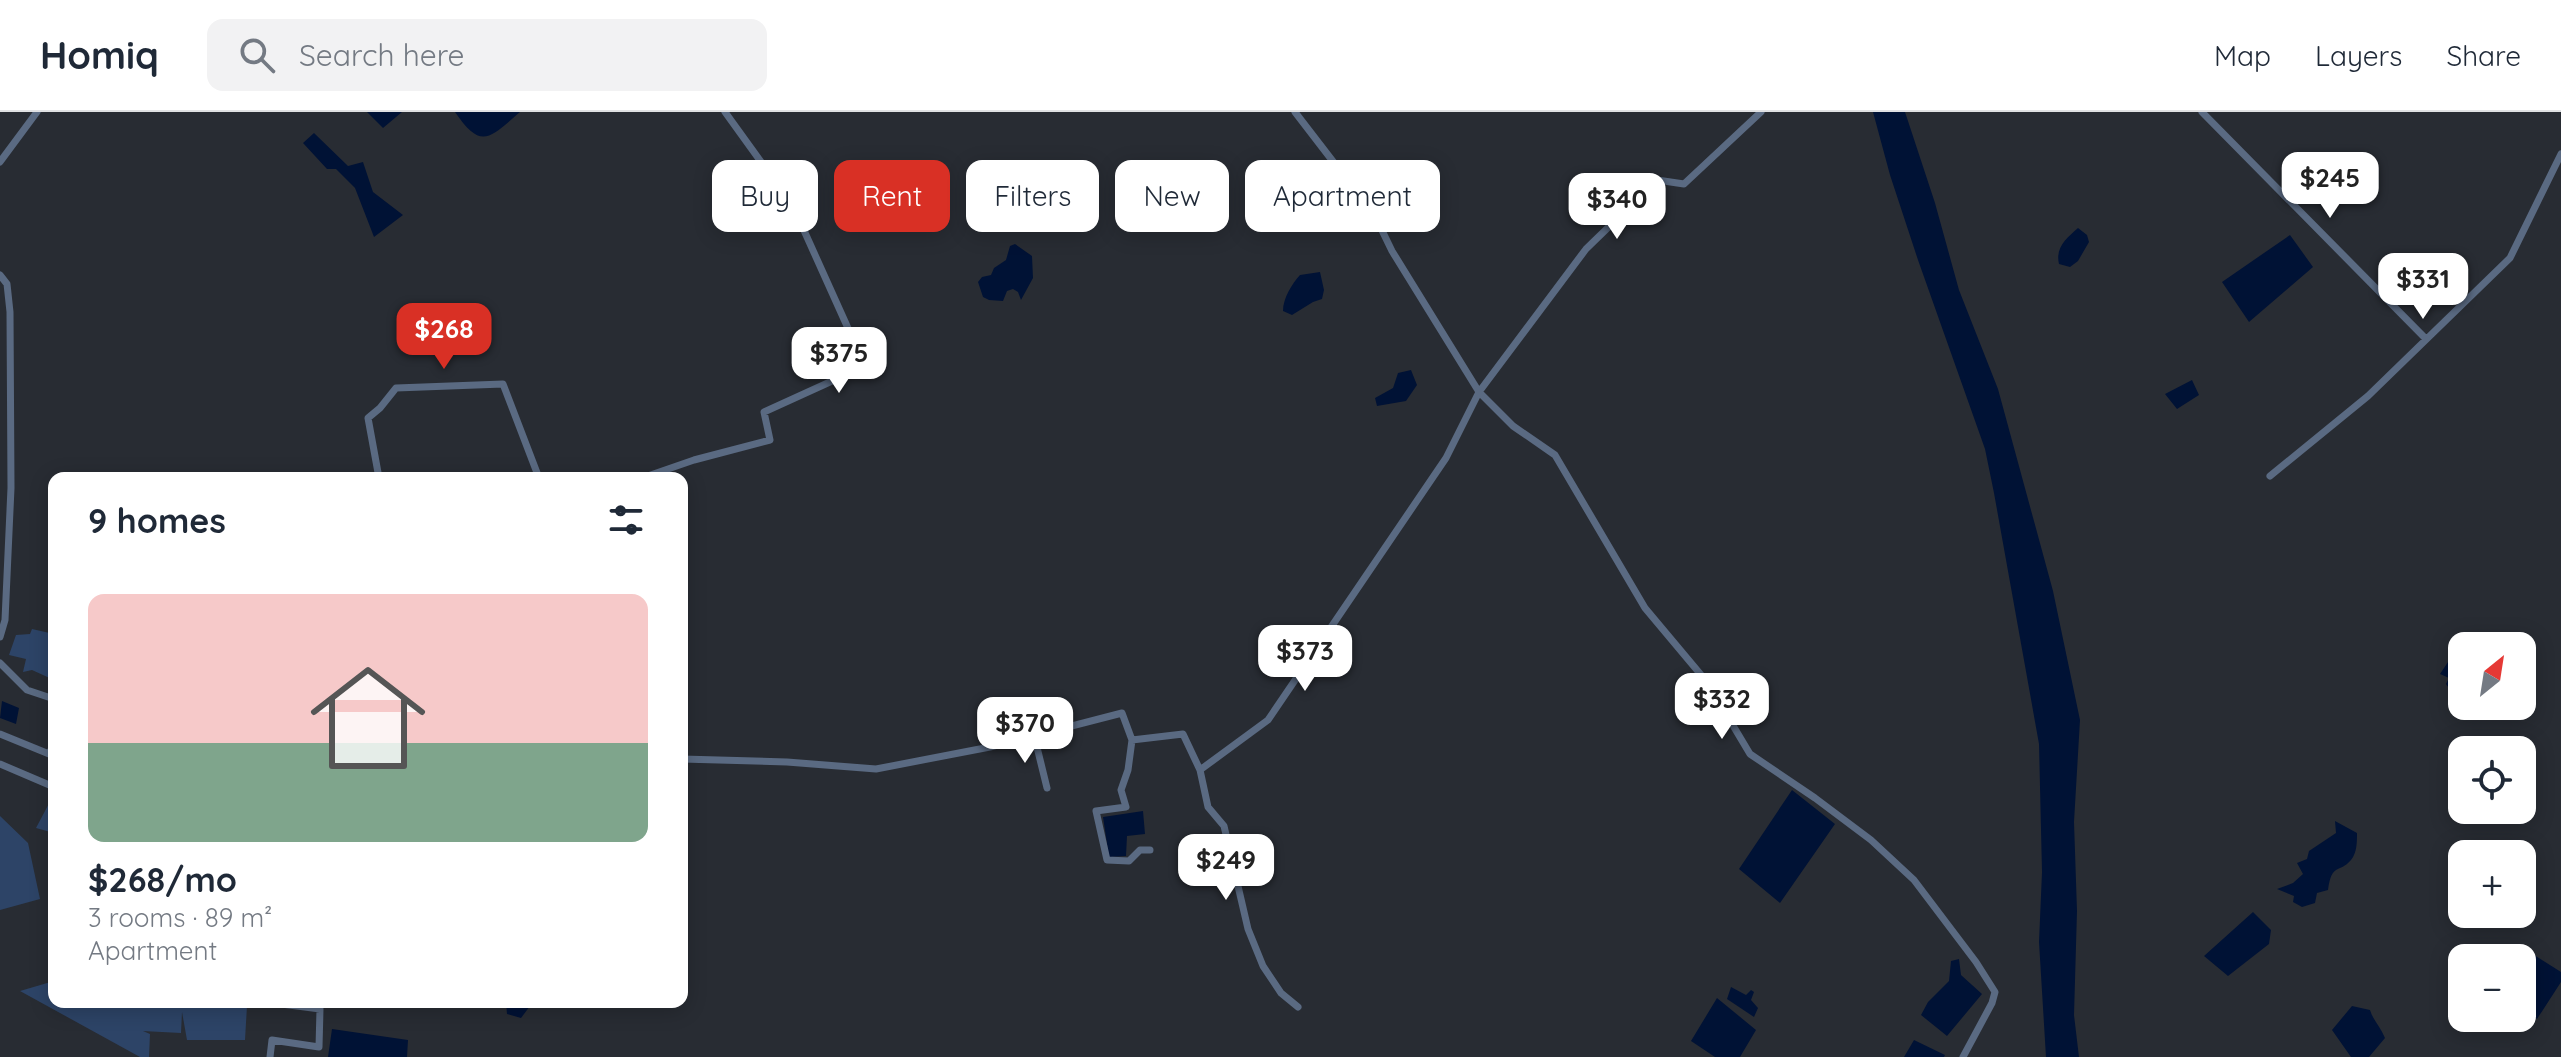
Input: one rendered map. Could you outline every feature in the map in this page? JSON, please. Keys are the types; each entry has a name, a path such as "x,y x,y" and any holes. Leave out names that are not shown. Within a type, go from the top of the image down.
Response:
{"street":[{"path":"0,162 37,112"},
{"path":"659,472 770,440 764,412 865,366 793,206 725,112"},
{"path":"1295,112 1375,216 1392,251 1479,392 1513,426 1555,455 1645,608 1707,682 1750,754 1871,840 1914,880 1976,962 1995,992 1963,1057"},
{"path":"1200,770 1268,720 1446,458 1479,392 1586,249 1657,180 1684,184 1761,112"},
{"path":"2202,112 2426,339"},
{"path":"2270,476 2368,396 2510,258 2561,154"},
{"path":"0,275 7,284 10,312 10,518 5,620 1,632"},
{"path":"378,472 368,418 396,388 503,384 537,472"},
{"path":"0,454 10,453"},
{"path":"0,663 27,690 48,697"},
{"path":"688,759 876,769 990,747 1122,713 1132,740 1128,770 1121,790 1126,807 1096,811 1107,860 1129,861 1140,850 1150,850"},
{"path":"0,734 48,753"},
{"path":"1132,740 1183,734 1200,770 1208,807 1224,826 1248,929 1263,966 1281,993 1298,1007"},
{"path":"1034,735 1047,788"},
{"path":"0,764 48,784"},
{"path":"312,1008 320,1009 319,1047 322,1057"},
{"path":"270,1057 272,1040 319,1047"}],"shaded area":[{"path":"367,112 402,112 383,128"},
{"path":"455,112 520,112 493,134 479,136"},
{"path":"1873,112 1905,112 1959,290 1998,389 2053,591 2080,720 2074,822 2077,911 2074,1015 2079,1057 2046,1057 2039,942 2042,872 2039,744 1985,449 1918,260"},
{"path":"314,133 348,166 363,162 373,192 403,215 374,237 355,188 336,169 327,169 303,143"},
{"path":"2078,228 2087,235 2089,242 2078,261 2070,267 2059,264 2060,248"},
{"path":"2290,235 2313,267 2249,322 2222,282"},
{"path":"1015,244 1032,256 1033,278 1021,300 1013,289 1007,291 1003,301 983,297 978,282 982,277 991,275 994,268 1006,260 1010,246"},
{"path":"1320,272 1324,290 1322,299 1292,315 1283,311 1288,292 1300,275"},
{"path":"1411,370 1417,385 1406,401 1377,406 1375,398 1393,388 1398,373"},
{"path":"2192,380 2199,395 2177,409 2165,394"},
{"path":"32,629 48,633 48,677 32,670 23,672 26,659 9,655 16,635 30,634"},
{"path":"2448,662 2448,678 2440,674"},
{"path":"2,701 19,708 16,724 0,718"},
{"path":"1792,790 1835,824 1780,903 1739,869"},
{"path":"48,805 48,831 36,828"},
{"path":"1143,811 1145,834 1127,836 1126,856 1109,857 1103,817"},
{"path":"0,816 28,843 40,899 0,910"},
{"path":"2335,821 2357,833 2354,854 2347,864 2334,872 2328,890 2317,893 2315,903 2302,907 2293,902 2294,896 2277,889 2293,883 2303,874 2297,863 2307,859 2309,851 2336,833"},
{"path":"2253,912 2271,930 2269,944 2228,976 2204,956"},
{"path":"2536,956 2561,972 2561,982 2537,1019"},
{"path":"1959,959 1961,975 1982,994 1947,1036 1921,1015 1928,1002 1949,981 1951,961"},
{"path":"48,983 48,1006 20,991"},
{"path":"1731,987 1746,995 1751,990 1754,992 1751,1000 1758,1008 1754,1017 1727,999"},
{"path":"1717,998 1756,1030 1740,1057 1715,1057 1691,1041"},
{"path":"2352,1006 2370,1010 2385,1038 2369,1057 2351,1057 2332,1030"},
{"path":"51,1008 247,1008 245,1040 187,1040 182,1012 181,1033 143,1031 150,1034 149,1057 140,1057"},
{"path":"506,1008 528,1008 521,1018 507,1014"},
{"path":"332,1029 408,1040 407,1057 328,1057"},
{"path":"1914,1040 1945,1055 1944,1057 1904,1057"}]}
